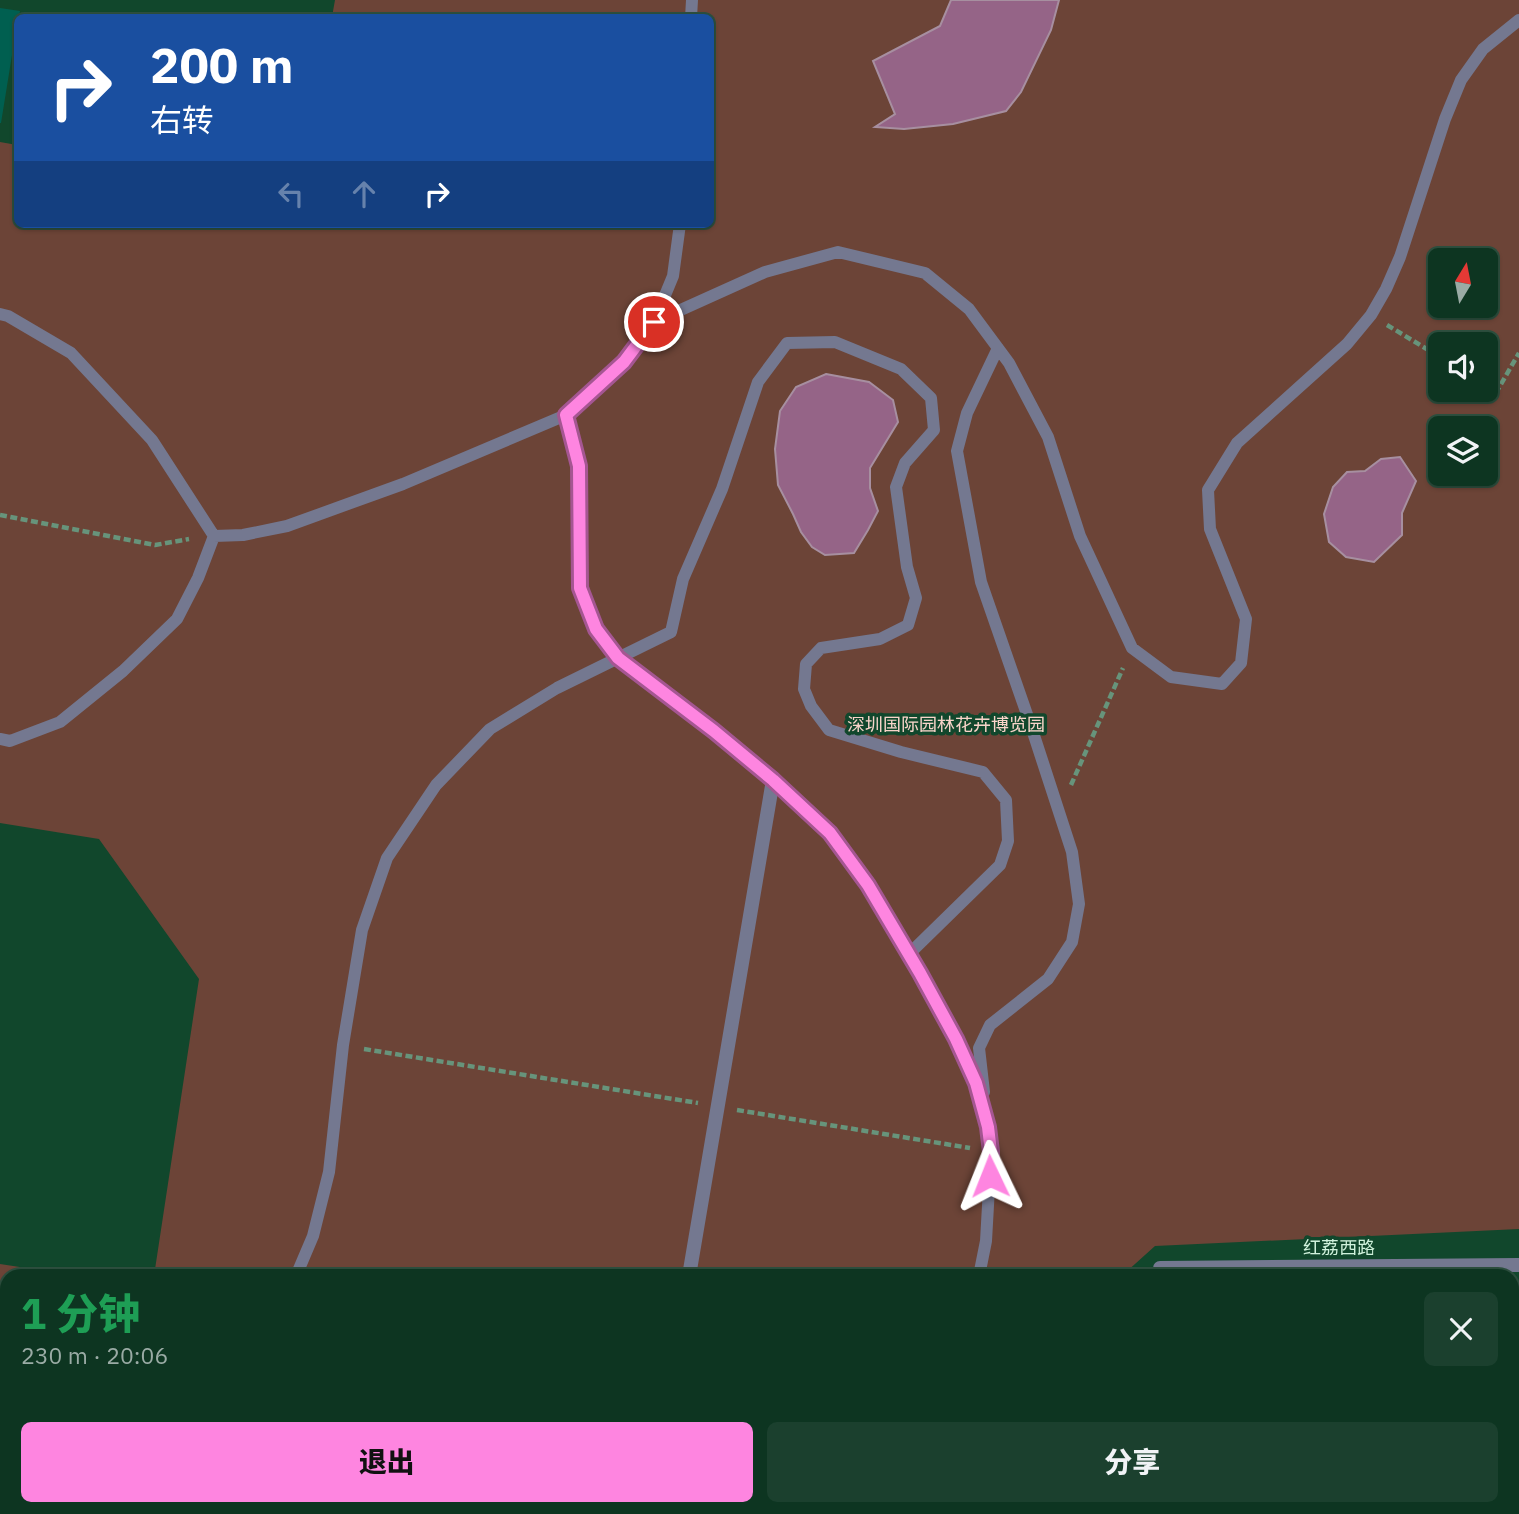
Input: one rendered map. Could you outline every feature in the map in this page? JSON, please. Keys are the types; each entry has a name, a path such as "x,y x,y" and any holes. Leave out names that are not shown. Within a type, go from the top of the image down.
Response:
{"street":[{"path":"690,1269 773,780"},
{"name":"红荔西路","path":"1314,1269 1519,1265"}],"lane":[{"path":"654,322 765,272 838,252 925,273 969,309 1009,363 1048,437 1080,536 1132,648 1171,677 1222,684 1241,663 1246,619 1210,529 1208,490 1237,443 1347,344 1371,315 1387,289 1400,257 1445,118 1461,80 1483,49 1519,20"},
{"path":"214,536 243,535 287,526 404,484 566,415 624,362 654,322 673,276 679,228"},
{"path":"0,314 71,353 152,440 214,536"},
{"path":"299,1269 313,1236 329,1172 343,1045 362,930 387,858 436,785 490,729 557,688 671,632 682,579 722,489 758,382 787,343 835,342 901,369 931,398 934,430 905,463 896,487 907,567 916,598 908,625 880,639 821,648 806,664 804,689 811,706 830,730 901,752 983,772 1006,800 1008,841 1000,866 909,954"},
{"path":"980,1269 986,1241 991,1152 979,1048 990,1025 1048,979 1072,942 1079,904 1072,852 981,582 957,451 967,413 998,348"},
{"path":"566,415 579,466 580,588 596,629 618,658 714,731 773,780 830,833 868,885 956,1039 976,1083 988,1127"},
{"path":"0,739 10,741 60,722 123,671 177,619 198,578 214,536"}],"path":[{"path":"1371,315 1428,350"},
{"path":"1498,389 1519,353"},
{"path":"0,515 155,545 214,536"},
{"path":"1059,812 1132,648"},
{"path":"343,1045 991,1152"}],"green space":[{"name":"深圳国际园林花卉博览园","path":"335,0 1519,0 1519,1229 1155,1246 1129,1269 155,1269 199,979 99,839 0,823 0,142 14,144 14,228 714,228 714,14 333,14"},
{"path":"0,1264 33,1269 0,1269"}],"shaded area":[{"path":"951,0 1059,0 1051,30 1021,92 1006,111 953,124 904,129 875,127 895,114 873,61 940,26"},
{"path":"826,374 869,382 893,400 898,422 870,468 870,488 878,511 854,553 825,555 812,547 801,532 778,485 775,449 780,411 796,387"},
{"path":"1400,457 1416,481 1402,513 1402,535 1374,562 1346,557 1329,542 1324,514 1333,487 1347,472 1365,471 1381,459"}],"building":[{"path":"0,8 20,11 20,14 14,14 14,43 0,123"}],"route":[{"path":"654,322 624,362 566,415 579,466 580,588 596,629 618,658 714,731 773,780 830,833 868,885 956,1039 976,1083 988,1127 990,1176"}]}
